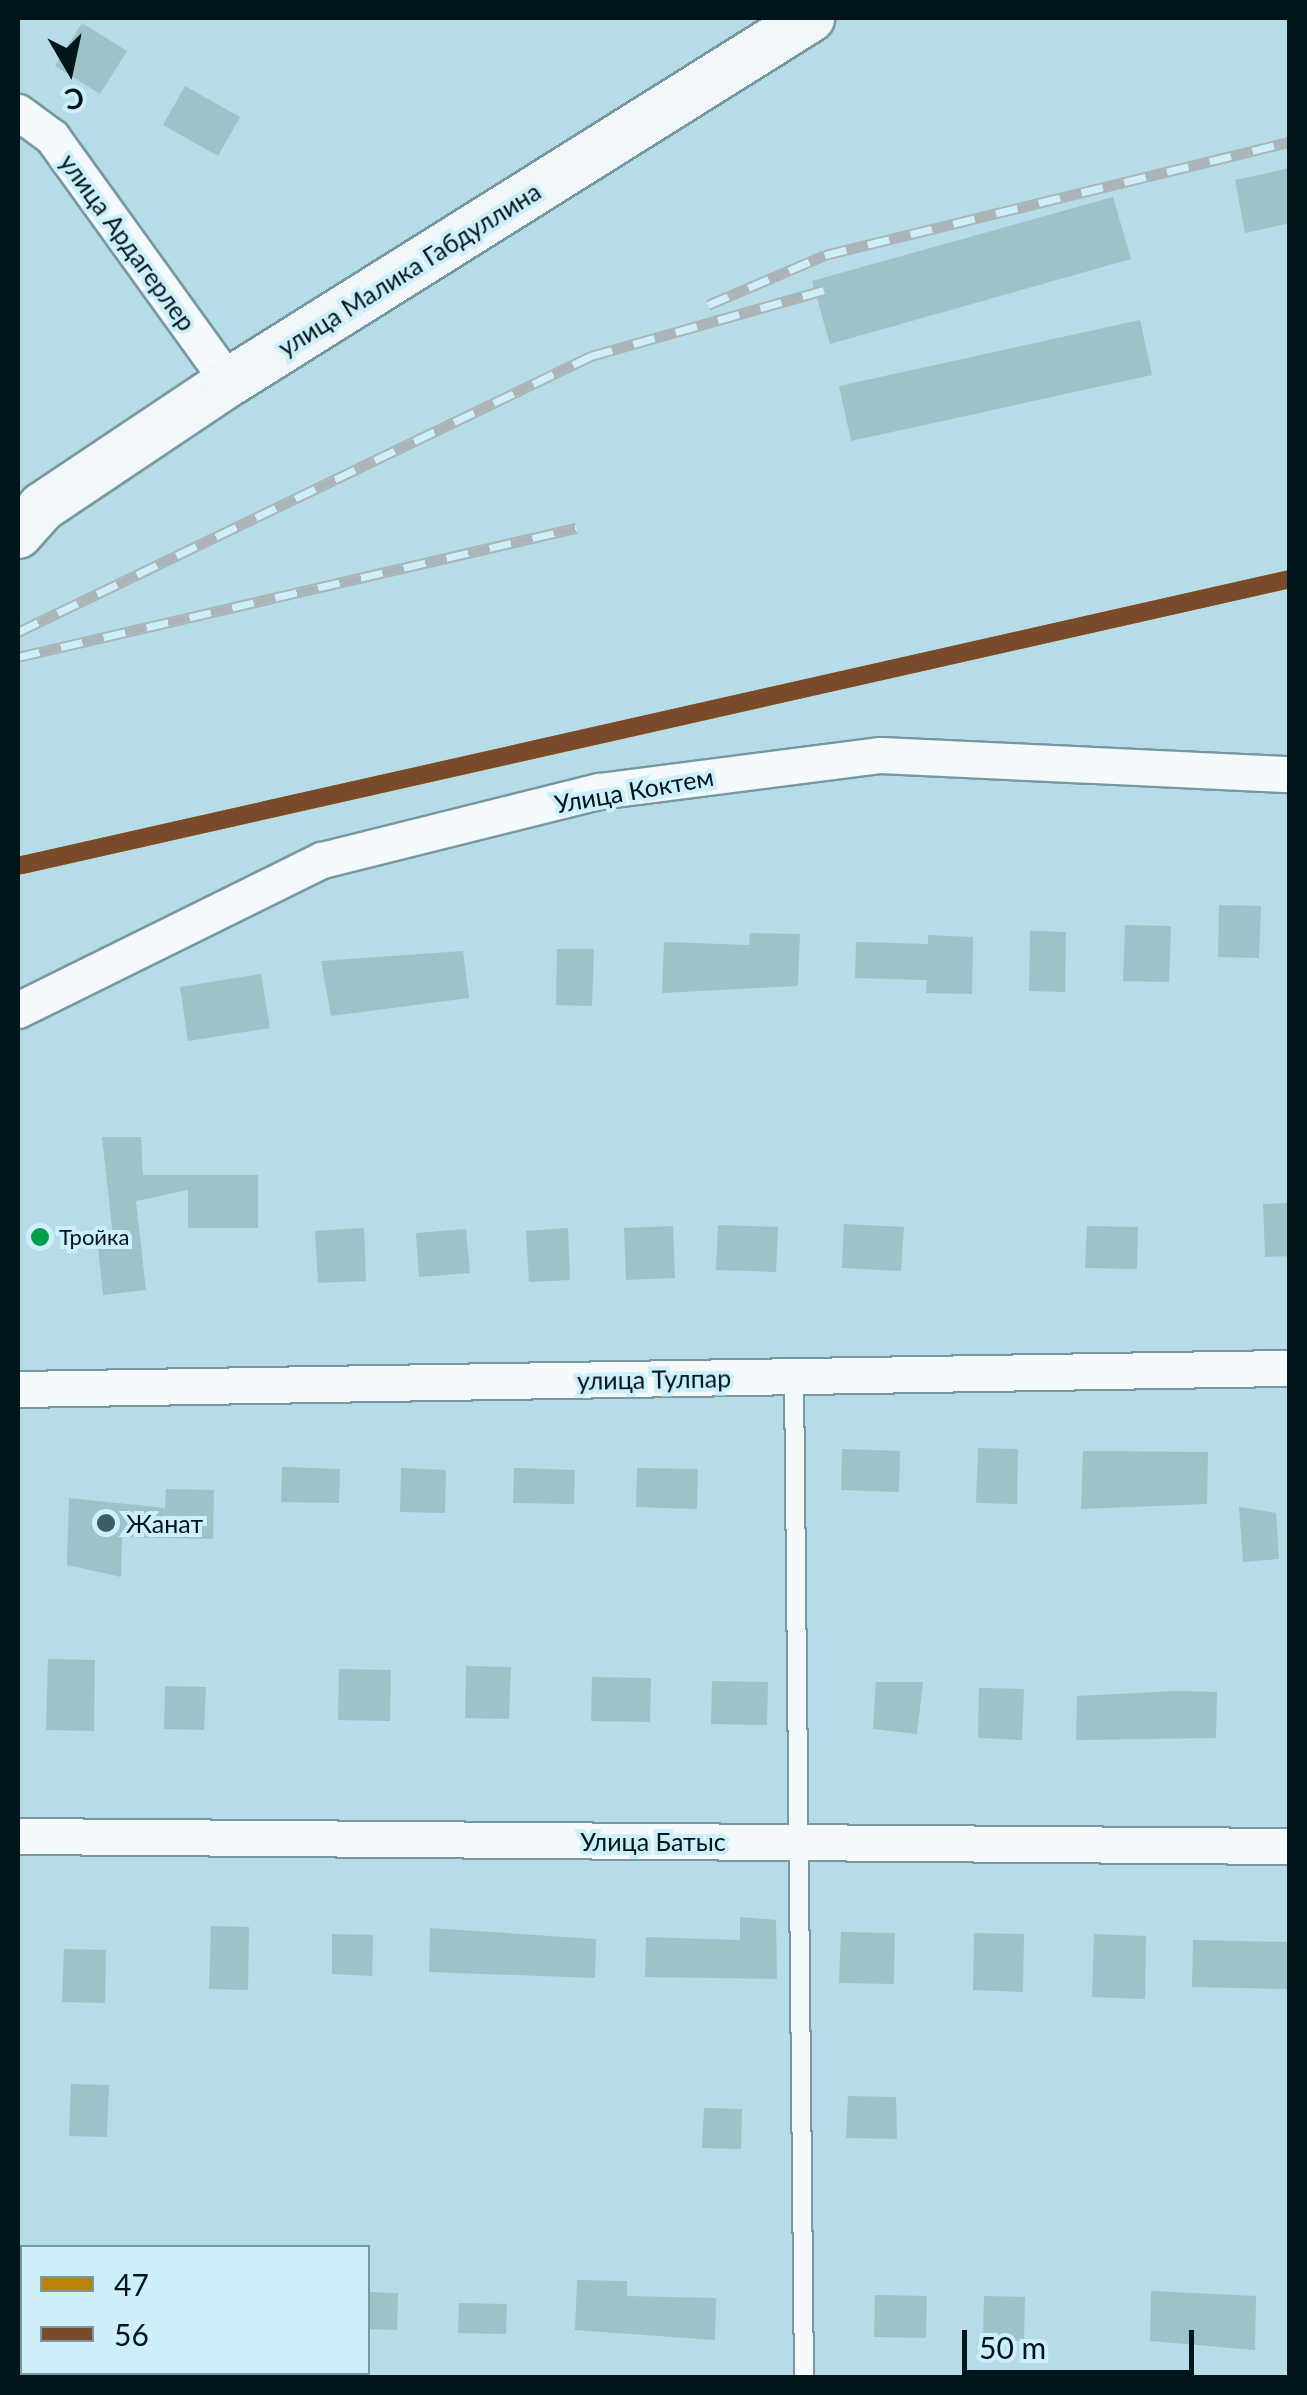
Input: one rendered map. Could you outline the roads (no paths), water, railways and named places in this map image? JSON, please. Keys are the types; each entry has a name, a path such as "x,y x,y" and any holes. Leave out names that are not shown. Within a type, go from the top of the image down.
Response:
{"main road":[{"name":"улица Малика Габдуллина","path":"18,534 42,508 228,382 810,18"}],"street":[{"name":"улица Ардагерлер","path":"18,112 52,137 228,382"},
{"name":"Улица Коктем","path":"18,1010 322,860 599,792 881,755 1290,774"},
{"name":"улица Тулпар","path":"18,1389 1290,1368"},
{"name":"Улица Батыс","path":"18,1836 1290,1846"},
{"path":"110,2375 166,2378"}],"lane":[{"path":"794,1376 795,1843 804,2378"}],"railway":[{"path":"708,305 825,255 1290,142"},
{"path":"18,632 591,356 824,290"},
{"path":"18,657 576,528"}],"place":[{"name":"Тройка","path":"40,1237"},
{"name":"Жанат","path":"106,1523"}]}
